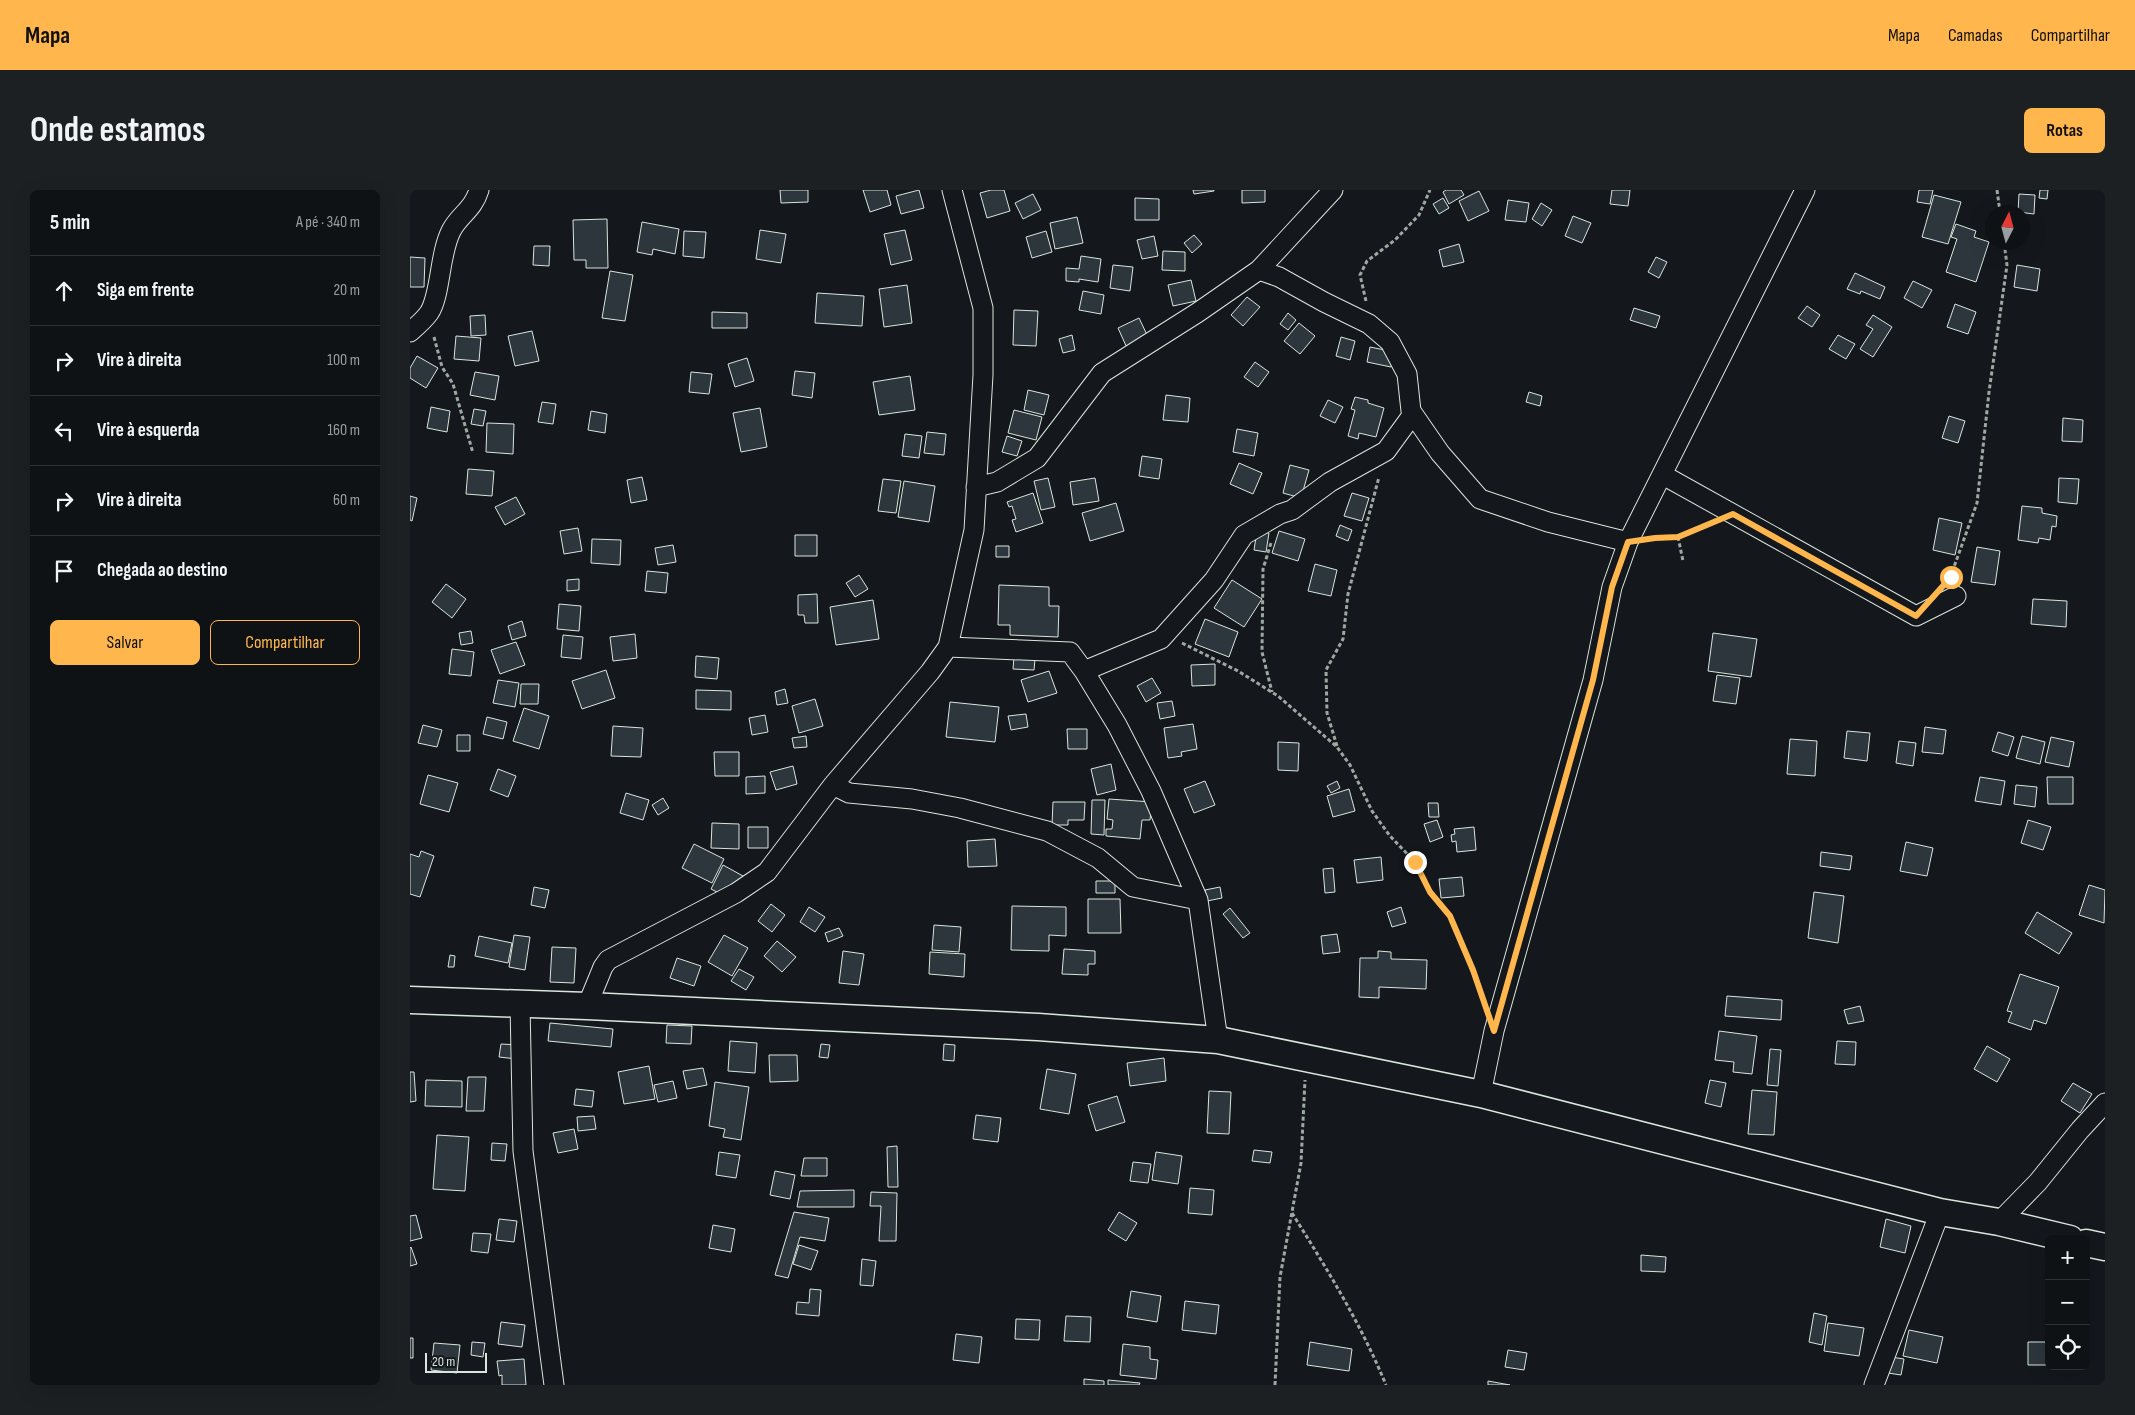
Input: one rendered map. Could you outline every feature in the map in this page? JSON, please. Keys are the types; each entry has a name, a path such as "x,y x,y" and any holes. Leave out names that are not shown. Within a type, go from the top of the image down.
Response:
{"street":[{"path":"410,332 430,312 434,302 443,253 452,229 476,201 479,190"},
{"path":"587,1006 603,967 608,960 736,893 767,872 833,785 930,672 948,647 974,530 983,375 983,308 952,190"},
{"path":"976,487 998,482 1036,458 1102,373 1197,313 1259,270 1333,190"},
{"path":"1481,1094 1494,1031 1593,680 1612,587 1628,542 1805,190"},
{"path":"1259,270 1279,277 1369,324 1390,342 1407,374 1413,414 1440,453 1480,500 1548,522 1628,542"},
{"path":"1084,671 1154,643 1166,635 1214,580 1244,535 1280,514 1292,510 1330,482 1386,451 1413,414"},
{"path":"1663,475 1916,616 1951,590"},
{"path":"948,647 1070,652 1084,671 1116,725 1151,791 1198,900 1218,1040"},
{"path":"833,785 849,793 912,799 960,808 1047,831 1098,858 1133,887 1198,900"},
{"path":"410,1000 587,1006 1038,1027 1218,1040 1306,1060 1481,1094 1940,1212 1999,1222 2053,1235"},
{"path":"520,1005 522,1151 554,1385"},
{"path":"1999,1222 2038,1182 2080,1130 2105,1103"},
{"path":"1874,1385 1940,1212"},
{"path":"2090,1244 2105,1247"}],"path":[{"path":"1369,324 1373,312 1366,302 1360,275 1366,262 1395,240 1419,215 1430,190"},
{"path":"1997,190 1999,205"},
{"path":"1951,590 1951,577 1977,503 1989,392 2007,265 2005,250"},
{"path":"434,302 436,322 434,337 437,353 442,367 453,384 473,452"},
{"path":"1337,747 1327,713 1326,670 1343,639 1348,594 1386,451"},
{"path":"1272,692 1262,652 1263,569 1280,514"},
{"path":"1628,542 1678,537 1733,514"},
{"path":"1678,537 1683,561"},
{"path":"1166,635 1238,671 1272,692 1337,747 1350,765 1372,811 1390,836 1415,862 1430,892 1450,916 1473,970 1494,1031"},
{"path":"1275,1385 1280,1277 1301,1164 1306,1060"},
{"path":"1292,1212 1332,1276 1370,1346 1386,1385"}],"building":[{"path":"780,190 808,190 808,202 781,203"},
{"path":"863,190 887,190 891,205 870,212"},
{"path":"919,190 924,208 901,214 896,196"},
{"path":"991,190 1004,190 1010,211 987,218 980,193"},
{"path":"1193,190 1214,190 1214,191 1194,194"},
{"path":"1242,190 1265,190 1265,202 1242,203"},
{"path":"1446,190 1461,190 1464,195 1449,204 1443,192"},
{"path":"1612,190 1630,190 1628,206 1610,204"},
{"path":"1919,190 1933,190 1930,204 1917,202"},
{"path":"2040,190 2048,190 2047,199 2039,198"},
{"path":"1479,191 1489,211 1468,221 1459,201"},
{"path":"1033,194 1041,210 1023,219 1015,203"},
{"path":"2019,194 2035,195 2034,214 2030,214 2030,205 2018,205"},
{"path":"1934,195 1961,202 1948,244 1922,237"},
{"path":"1135,198 1159,199 1159,220 1135,220"},
{"path":"1443,198 1449,208 1439,214 1433,204"},
{"path":"1508,200 1529,203 1526,222 1505,220"},
{"path":"1541,203 1552,210 1542,226 1532,219"},
{"path":"1573,216 1591,223 1582,243 1565,236"},
{"path":"1077,217 1083,243 1055,249 1050,223"},
{"path":"607,219 608,268 586,268 586,260 574,260 573,220"},
{"path":"642,222 679,229 675,254 653,249 652,255 637,252"},
{"path":"1956,224 1976,231 1974,237 1985,241 1986,250 1976,282 1946,272 1957,239 1951,237"},
{"path":"760,230 786,234 781,263 756,259"},
{"path":"905,230 912,260 891,265 884,234"},
{"path":"684,231 706,232 704,258 683,256"},
{"path":"1046,231 1052,252 1032,258 1026,237"},
{"path":"1194,235 1202,244 1192,253 1184,243"},
{"path":"1154,236 1158,256 1142,259 1137,240"},
{"path":"1459,244 1464,262 1443,267 1439,250"},
{"path":"534,246 550,246 549,266 533,265"},
{"path":"1163,251 1185,252 1185,271 1162,270"},
{"path":"1081,256 1101,259 1098,282 1079,279 1079,282 1066,281 1066,268 1079,269"},
{"path":"410,257 425,258 424,287 410,287"},
{"path":"1656,257 1667,262 1659,278 1648,272"},
{"path":"1113,265 1133,267 1130,291 1110,288"},
{"path":"2017,265 2040,269 2037,291 2014,287"},
{"path":"610,271 633,275 625,321 602,318"},
{"path":"1855,273 1885,287 1880,299 1861,291 1860,294 1847,289"},
{"path":"1191,280 1196,301 1173,306 1168,285"},
{"path":"1913,281 1932,290 1922,308 1904,298"},
{"path":"907,285 912,323 884,327 879,289"},
{"path":"1083,291 1104,295 1101,314 1079,310"},
{"path":"817,293 864,296 862,326 815,323"},
{"path":"1247,297 1260,307 1243,326 1231,315"},
{"path":"1955,304 1976,312 1968,334 1947,327"},
{"path":"1807,306 1820,315 1812,327 1798,318"},
{"path":"1634,308 1660,316 1656,328 1630,320"},
{"path":"1014,310 1038,311 1036,346 1013,345"},
{"path":"712,312 747,313 747,328 712,328"},
{"path":"1288,313 1296,320 1288,330 1280,324"},
{"path":"485,315 486,335 471,336 470,316"},
{"path":"1873,315 1892,327 1873,357 1860,349 1873,329 1866,325"},
{"path":"1139,318 1149,339 1127,348 1118,328"},
{"path":"1299,323 1315,336 1300,354 1284,341"},
{"path":"532,331 539,361 515,366 508,336"},
{"path":"1072,335 1075,350 1063,353 1059,339"},
{"path":"1838,335 1855,344 1846,359 1829,349"},
{"path":"456,336 481,338 479,361 454,359"},
{"path":"1341,337 1355,341 1350,360 1336,356"},
{"path":"1370,347 1395,352 1391,367 1367,362"},
{"path":"417,356 438,368 426,388 410,378 410,368"},
{"path":"747,358 754,381 735,387 728,364"},
{"path":"1255,362 1269,372 1258,387 1244,377"},
{"path":"795,371 815,373 812,398 792,395"},
{"path":"475,372 499,376 495,400 470,395"},
{"path":"691,372 712,374 709,394 689,392"},
{"path":"910,376 915,410 879,415 873,382"},
{"path":"1028,390 1049,395 1044,415 1024,410"},
{"path":"1529,392 1542,396 1540,406 1526,402"},
{"path":"1166,395 1190,398 1188,422 1163,420"},
{"path":"1355,397 1368,400 1368,403 1384,408 1376,437 1359,433 1358,439 1348,436 1355,410 1351,409"},
{"path":"1328,400 1343,407 1335,423 1320,416"},
{"path":"542,402 556,404 553,424 538,422"},
{"path":"431,407 450,411 447,432 427,428"},
{"path":"760,408 767,447 741,452 733,413"},
{"path":"474,409 486,411 483,426 471,424"},
{"path":"1014,410 1042,417 1036,440 1008,433"},
{"path":"591,411 607,414 605,433 588,430"},
{"path":"1949,416 1965,421 1958,443 1942,438"},
{"path":"2063,418 2083,420 2082,442 2062,441"},
{"path":"487,423 514,424 513,454 486,452"},
{"path":"1237,429 1258,433 1254,456 1233,452"},
{"path":"927,432 946,434 944,455 924,453"},
{"path":"905,434 922,436 919,458 902,456"},
{"path":"1007,436 1022,441 1017,456 1002,452"},
{"path":"1142,456 1162,459 1159,479 1139,476"},
{"path":"1239,463 1262,473 1253,494 1230,484"},
{"path":"1290,465 1309,470 1301,498 1283,493"},
{"path":"468,469 494,471 492,496 466,494"},
{"path":"642,477 647,500 631,503 627,480"},
{"path":"1048,478 1055,507 1041,510 1034,481"},
{"path":"1095,478 1099,501 1073,505 1070,482"},
{"path":"2059,478 2079,479 2077,504 2058,502"},
{"path":"883,479 901,481 896,513 878,511"},
{"path":"904,481 935,486 929,522 898,517"},
{"path":"1033,493 1043,523 1016,532 1012,520 1016,519 1012,506 1009,507 1007,502"},
{"path":"1352,493 1369,498 1362,521 1344,516"},
{"path":"410,496 417,498 412,521 410,520"},
{"path":"516,497 525,514 505,525 495,507"},
{"path":"1116,503 1124,531 1090,541 1082,513"},
{"path":"2022,506 2042,508 2042,513 2057,516 2056,527 2052,526 2050,540 2039,538 2038,543 2018,540"},
{"path":"1939,518 1962,523 1955,555 1933,550"},
{"path":"1340,525 1352,530 1348,541 1336,536"},
{"path":"578,528 582,551 564,554 560,531"},
{"path":"1257,531 1269,533 1266,552 1254,550"},
{"path":"1279,531 1305,539 1298,561 1272,553"},
{"path":"795,535 817,535 817,556 795,556"},
{"path":"592,539 621,540 620,565 591,563"},
{"path":"673,545 676,562 658,565 655,548"},
{"path":"996,546 1009,546 1009,557 996,557"},
{"path":"1977,547 2000,551 1995,585 1971,582"},
{"path":"1315,564 1337,570 1331,596 1308,591"},
{"path":"647,571 668,573 666,593 645,591"},
{"path":"859,575 868,589 855,597 846,583"},
{"path":"579,579 579,590 567,591 567,580"},
{"path":"1232,580 1262,599 1244,627 1214,608"},
{"path":"446,584 466,599 452,618 432,602"},
{"path":"999,585 1049,587 1049,606 1059,606 1058,637 1010,635 1010,625 998,625"},
{"path":"817,594 818,623 805,623 804,615 798,615 798,595"},
{"path":"2033,599 2067,601 2066,627 2031,624"},
{"path":"873,600 879,639 836,645 830,607"},
{"path":"559,604 581,606 579,631 557,629"},
{"path":"1205,619 1238,632 1229,657 1195,644"},
{"path":"522,621 526,636 512,640 508,626"},
{"path":"471,631 473,643 461,645 459,633"},
{"path":"1713,633 1757,639 1751,677 1708,671"},
{"path":"635,634 637,658 613,661 610,637"},
{"path":"563,635 583,637 581,659 561,657"},
{"path":"516,642 525,665 500,674 491,650"},
{"path":"452,649 474,652 471,676 449,674"},
{"path":"696,656 719,658 717,679 695,677"},
{"path":"1014,657 1035,659 1034,670 1013,669"},
{"path":"1215,664 1215,685 1192,686 1191,665"},
{"path":"606,670 615,698 582,709 572,681"},
{"path":"1049,671 1057,693 1028,702 1021,680"},
{"path":"1717,675 1740,678 1736,704 1713,701"},
{"path":"1152,678 1161,693 1146,702 1137,686"},
{"path":"498,680 519,683 515,707 493,703"},
{"path":"521,684 539,684 538,704 520,704"},
{"path":"785,689 788,703 777,705 775,692"},
{"path":"696,690 731,691 731,710 696,709"},
{"path":"815,699 823,726 799,733 792,706"},
{"path":"1172,701 1175,716 1160,719 1157,703"},
{"path":"950,702 999,707 995,742 946,737"},
{"path":"524,708 549,716 539,749 513,741"},
{"path":"1026,714 1028,727 1011,730 1008,716"},
{"path":"765,715 768,732 752,735 749,718"},
{"path":"487,717 507,722 503,739 483,734"},
{"path":"1193,724 1197,749 1181,752 1182,756 1168,758 1164,728"},
{"path":"423,725 442,730 437,747 418,743"},
{"path":"613,726 643,728 641,757 611,756"},
{"path":"1925,727 1946,730 1943,754 1922,752"},
{"path":"1067,729 1087,729 1087,749 1068,749"},
{"path":"1847,731 1870,733 1867,761 1844,758"},
{"path":"1998,732 2014,737 2008,756 1992,751"},
{"path":"457,735 470,735 470,751 457,751"},
{"path":"806,736 807,747 794,748 792,738"},
{"path":"2022,736 2045,742 2040,764 2016,758"},
{"path":"2051,737 2074,742 2069,767 2045,762"},
{"path":"1790,739 1817,741 1815,776 1787,774"},
{"path":"1899,741 1916,743 1913,766 1896,763"},
{"path":"1278,742 1299,743 1298,771 1278,770"},
{"path":"714,752 739,752 739,776 715,776"},
{"path":"1111,764 1116,790 1097,795 1091,769"},
{"path":"793,766 797,784 776,790 770,772"},
{"path":"498,769 516,776 508,797 490,790"},
{"path":"428,775 458,783 449,812 420,804"},
{"path":"765,776 765,793 746,794 746,777"},
{"path":"1980,777 2005,781 2001,805 1975,801"},
{"path":"2047,777 2073,777 2073,804 2048,804"},
{"path":"1205,781 1215,805 1194,813 1184,789"},
{"path":"1337,781 1340,788 1331,793 1327,786"},
{"path":"2016,785 2037,787 2035,807 2014,804"},
{"path":"1349,789 1355,811 1333,817 1327,796"},
{"path":"626,793 649,800 643,820 620,813"},
{"path":"663,798 669,808 658,815 652,805"},
{"path":"1109,799 1152,802 1150,820 1142,820 1140,839 1106,836 1106,829 1112,829 1113,820 1107,819"},
{"path":"1092,800 1105,800 1104,835 1091,834"},
{"path":"1053,802 1085,802 1084,820 1068,820 1068,825 1052,825"},
{"path":"1428,803 1438,803 1439,817 1429,817"},
{"path":"1437,820 1443,837 1430,842 1424,824"},
{"path":"2028,820 2051,827 2043,850 2021,843"},
{"path":"712,823 739,824 739,849 711,848"},
{"path":"748,827 768,827 768,848 748,848"},
{"path":"1474,827 1476,850 1457,852 1456,841 1452,842 1451,835 1455,834 1454,829"},
{"path":"995,839 997,866 968,867 967,841"},
{"path":"1906,842 1933,848 1927,876 1900,871"},
{"path":"694,844 724,859 712,883 682,868"},
{"path":"421,851 434,856 420,897 410,894 410,854 419,857"},
{"path":"1821,852 1852,856 1850,870 1820,866"},
{"path":"1381,857 1383,880 1357,883 1354,860"},
{"path":"723,865 743,876 731,899 711,889"},
{"path":"1333,868 1335,892 1325,893 1323,869"},
{"path":"1462,877 1464,896 1441,898 1439,879"},
{"path":"1096,881 1115,881 1115,893 1096,893"},
{"path":"2089,885 2105,890 2104,923 2079,915"},
{"path":"534,887 549,890 545,908 531,905"},
{"path":"1220,887 1222,898 1207,901 1205,890"},
{"path":"1814,892 1844,896 1838,943 1808,938"},
{"path":"1088,899 1120,899 1121,933 1088,933"},
{"path":"771,904 785,915 772,932 758,921"},
{"path":"1012,906 1066,907 1066,936 1049,935 1049,951 1011,950"},
{"path":"809,907 825,917 815,932 800,922"},
{"path":"1401,907 1406,923 1392,927 1387,912"},
{"path":"1230,908 1250,933 1243,938 1223,914"},
{"path":"2037,912 2072,933 2059,954 2025,933"},
{"path":"934,925 961,927 959,952 932,950"},
{"path":"839,928 843,936 828,942 825,933"},
{"path":"1337,934 1340,952 1323,954 1321,936"},
{"path":"514,935 530,937 525,970 509,967"},
{"path":"724,935 748,948 732,976 708,962"},
{"path":"479,936 512,943 508,963 475,956"},
{"path":"777,941 796,957 782,972 764,956"},
{"path":"552,947 576,948 574,983 550,982"},
{"path":"1064,949 1095,951 1095,964 1088,964 1088,975 1062,974"},
{"path":"843,951 864,954 859,985 839,983"},
{"path":"1378,951 1391,952 1391,959 1427,960 1426,989 1379,987 1379,998 1359,997 1360,958 1378,958"},
{"path":"930,952 965,954 964,977 929,974"},
{"path":"450,955 455,956 454,967 448,967"},
{"path":"677,958 701,966 694,986 670,978"},
{"path":"739,969 754,977 746,990 731,981"},
{"path":"2020,974 2059,987 2046,1024 2034,1020 2031,1030 2008,1022 2012,1012 2007,1011"},
{"path":"1727,996 1782,1000 1781,1020 1725,1016"},
{"path":"1860,1006 1864,1021 1848,1024 1844,1010"},
{"path":"550,1023 613,1029 611,1047 548,1041"},
{"path":"667,1025 692,1026 691,1044 666,1043"},
{"path":"1719,1031 1757,1036 1752,1074 1733,1072 1734,1062 1715,1060"},
{"path":"730,1041 757,1043 755,1073 728,1071"},
{"path":"1837,1041 1856,1042 1855,1065 1835,1064"},
{"path":"501,1044 519,1045 517,1059 499,1057"},
{"path":"821,1044 830,1045 828,1058 819,1057"},
{"path":"944,1044 955,1045 954,1061 943,1060"},
{"path":"1987,1046 2010,1059 1997,1082 1974,1069"},
{"path":"1770,1049 1781,1050 1778,1086 1767,1085"},
{"path":"769,1055 797,1055 798,1081 770,1082"},
{"path":"1164,1058 1166,1081 1130,1086 1127,1063"},
{"path":"649,1066 655,1099 624,1104 618,1072"},
{"path":"703,1068 707,1085 687,1089 683,1071"},
{"path":"1047,1069 1076,1074 1069,1114 1040,1109"},
{"path":"410,1072 414,1072 416,1101 410,1102"},
{"path":"468,1077 486,1077 484,1111 466,1111"},
{"path":"426,1080 462,1081 462,1107 425,1106"},
{"path":"1710,1080 1726,1083 1721,1107 1705,1103"},
{"path":"673,1081 677,1098 658,1102 654,1085"},
{"path":"715,1082 749,1087 741,1140 723,1137 725,1129 709,1126"},
{"path":"2073,1083 2092,1094 2080,1113 2061,1101"},
{"path":"576,1089 594,1091 592,1107 574,1105"},
{"path":"1752,1090 1777,1092 1774,1135 1748,1134"},
{"path":"1209,1091 1231,1092 1229,1134 1207,1133"},
{"path":"1117,1096 1125,1122 1096,1131 1088,1105"},
{"path":"976,1115 1001,1118 998,1142 973,1139"},
{"path":"594,1116 596,1129 578,1131 577,1117"},
{"path":"574,1129 578,1149 558,1153 553,1133"},
{"path":"437,1135 469,1137 465,1191 433,1189"},
{"path":"492,1143 507,1144 505,1161 491,1160"},
{"path":"897,1146 898,1187 888,1187 887,1147"},
{"path":"1254,1150 1272,1152 1270,1163 1252,1161"},
{"path":"719,1152 740,1155 736,1178 716,1175"},
{"path":"1156,1152 1182,1156 1178,1184 1152,1180"},
{"path":"804,1158 827,1158 827,1176 801,1176"},
{"path":"1133,1162 1151,1164 1148,1183 1130,1181"},
{"path":"775,1171 795,1175 790,1199 770,1195"},
{"path":"1190,1188 1214,1190 1212,1215 1188,1213"},
{"path":"854,1190 854,1207 797,1207 800,1191"},
{"path":"871,1192 897,1193 896,1241 879,1241 881,1206 870,1206"},
{"path":"794,1212 829,1218 825,1241 800,1237 788,1278 775,1275"},
{"path":"1119,1212 1137,1223 1126,1241 1108,1230"},
{"path":"416,1215 422,1238 410,1241 410,1216"},
{"path":"499,1219 517,1221 514,1242 496,1240"},
{"path":"1886,1219 1911,1226 1905,1253 1880,1247"},
{"path":"713,1225 735,1229 731,1252 709,1248"},
{"path":"473,1233 491,1234 488,1253 471,1251"},
{"path":"799,1245 818,1251 811,1270 793,1264"},
{"path":"410,1248 417,1264 410,1266"},
{"path":"1641,1255 1666,1257 1665,1272 1641,1271"},
{"path":"862,1259 876,1261 873,1286 860,1285"},
{"path":"810,1289 821,1290 819,1316 796,1314 797,1302 809,1303"},
{"path":"1131,1291 1161,1296 1157,1322 1127,1317"},
{"path":"1185,1301 1219,1305 1216,1334 1182,1330"},
{"path":"1814,1313 1827,1316 1822,1345 1809,1342"},
{"path":"1066,1316 1091,1317 1090,1342 1064,1341"},
{"path":"1016,1319 1040,1320 1039,1340 1015,1339"},
{"path":"501,1322 525,1325 522,1347 498,1344"},
{"path":"1828,1323 1864,1328 1859,1356 1824,1351"},
{"path":"1909,1330 1943,1337 1937,1363 1903,1356"},
{"path":"956,1334 982,1337 979,1363 953,1360"},
{"path":"410,1338 413,1338 413,1358 410,1358"},
{"path":"472,1342 485,1343 483,1357 471,1355"},
{"path":"1310,1342 1352,1349 1349,1371 1307,1365"},
{"path":"2028,1342 2045,1342 2045,1365 2028,1365"},
{"path":"434,1343 460,1345 457,1373 431,1370"},
{"path":"1123,1344 1150,1347 1150,1359 1158,1360 1156,1379 1120,1375"},
{"path":"1508,1350 1527,1353 1524,1370 1505,1367"},
{"path":"1891,1357 1904,1359 1901,1375 1888,1373"},
{"path":"524,1359 526,1385 502,1385 502,1375 499,1376 497,1361"},
{"path":"1084,1379 1104,1381 1104,1385 1084,1385"},
{"path":"1108,1380 1140,1383 1139,1385 1108,1385"},
{"path":"1488,1381 1510,1385 1488,1385"}],"route":[{"path":"1415,862 1430,892 1450,916 1473,970 1494,1031 1593,680 1612,587 1628,542 1678,537 1733,514 1916,616 1951,577"}]}
